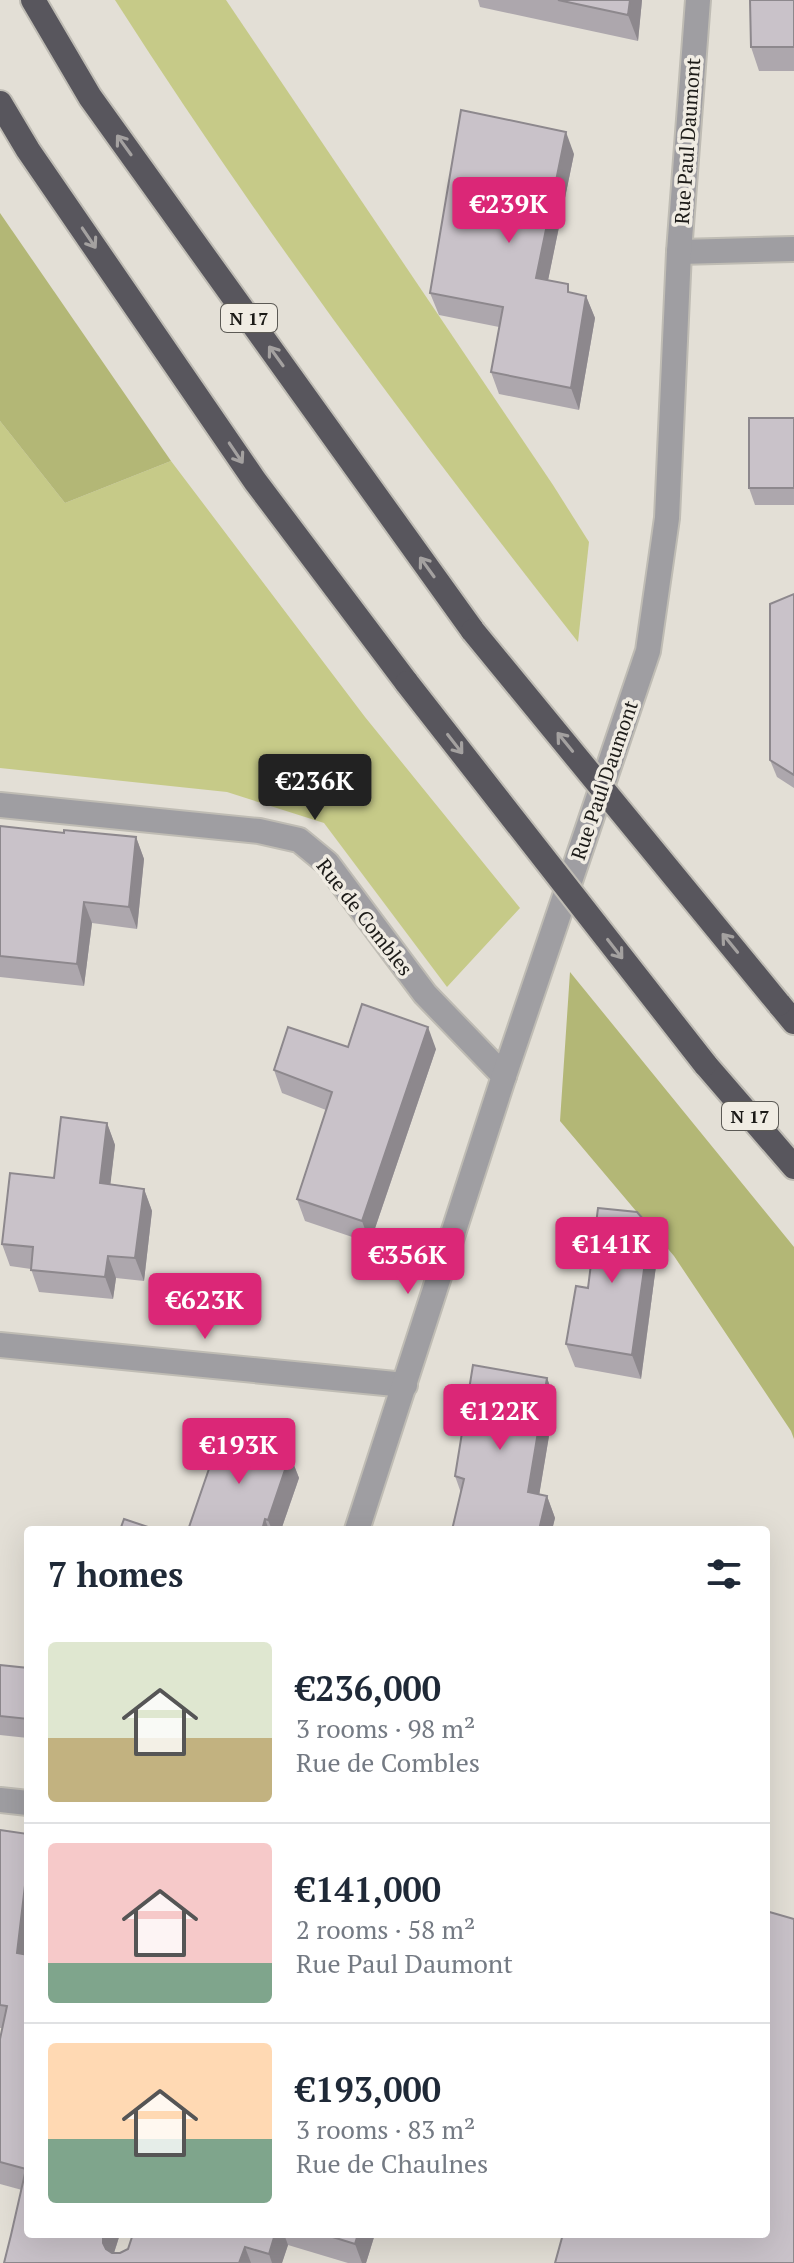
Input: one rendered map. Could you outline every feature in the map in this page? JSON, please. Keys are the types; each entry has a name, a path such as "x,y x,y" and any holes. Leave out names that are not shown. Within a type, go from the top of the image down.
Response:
{"highway":[{"name":"N 17","path":"33,0 90,97 473,631 787,1013"},
{"name":"N 17","path":"0,103 28,150 255,481 407,683 705,1064 794,1167"}],"street":[{"name":"Rue Paul Daumont","path":"358,1526 504,1076 648,651 667,518 679,252 698,0"},
{"path":"679,252 794,249"},
{"name":"Rue de Combles","path":"0,805 259,831 299,840 327,863 425,994 504,1076"},
{"path":"0,1345 405,1385"},
{"path":"0,1800 24,1803"}],"green space":[{"path":"115,0 226,0 589,542 578,642 339,327 224,165"},
{"path":"0,213 171,461 65,503 0,421"},
{"path":"0,421 65,503 171,461 365,717 520,908 447,987 324,823 227,792 0,768"},
{"path":"570,972 794,1247 794,1439 674,1256 560,1121"}],"building":[{"path":"558,0 630,0 628,15"},
{"path":"750,0 794,0 794,47 751,47"},
{"path":"461,110 566,132 536,278 568,284 568,292 586,296 571,388 491,372 503,307 430,293"},
{"path":"749,418 794,418 794,488 749,488"},
{"path":"794,594 794,775 770,760 770,604"},
{"path":"0,826 136,837 129,907 84,902 77,964 0,956"},
{"path":"362,1004 428,1027 362,1221 297,1199 332,1092 274,1070 288,1027 348,1047"},
{"path":"61,1117 107,1123 100,1183 144,1189 135,1258 108,1256 105,1277 31,1270 33,1247 2,1244 10,1173 54,1178"},
{"path":"598,1208 637,1212 650,1227 632,1355 566,1344 576,1286 588,1288"},
{"path":"473,1365 547,1378 528,1492 547,1496 540,1526 453,1526 464,1479 455,1476"},
{"path":"222,1431 290,1455 268,1520 265,1519 263,1526 189,1526"},
{"path":"124,1519 145,1526 121,1526"},
{"path":"0,1665 24,1668 24,1719 0,1716"},
{"path":"0,1830 24,1833 24,1894 17,1953 24,1954 24,2168 0,2162 0,2039 7,2006 0,2005"},
{"path":"770,1912 794,1919 794,2263 555,2263 562,2238 770,2238"},
{"path":"24,2178 24,2238 103,2238 106,2249 120,2253 128,2249 132,2238 274,2238 269,2254 245,2247 239,2263 4,2263"},
{"path":"336,2238 357,2238 355,2244"}]}
